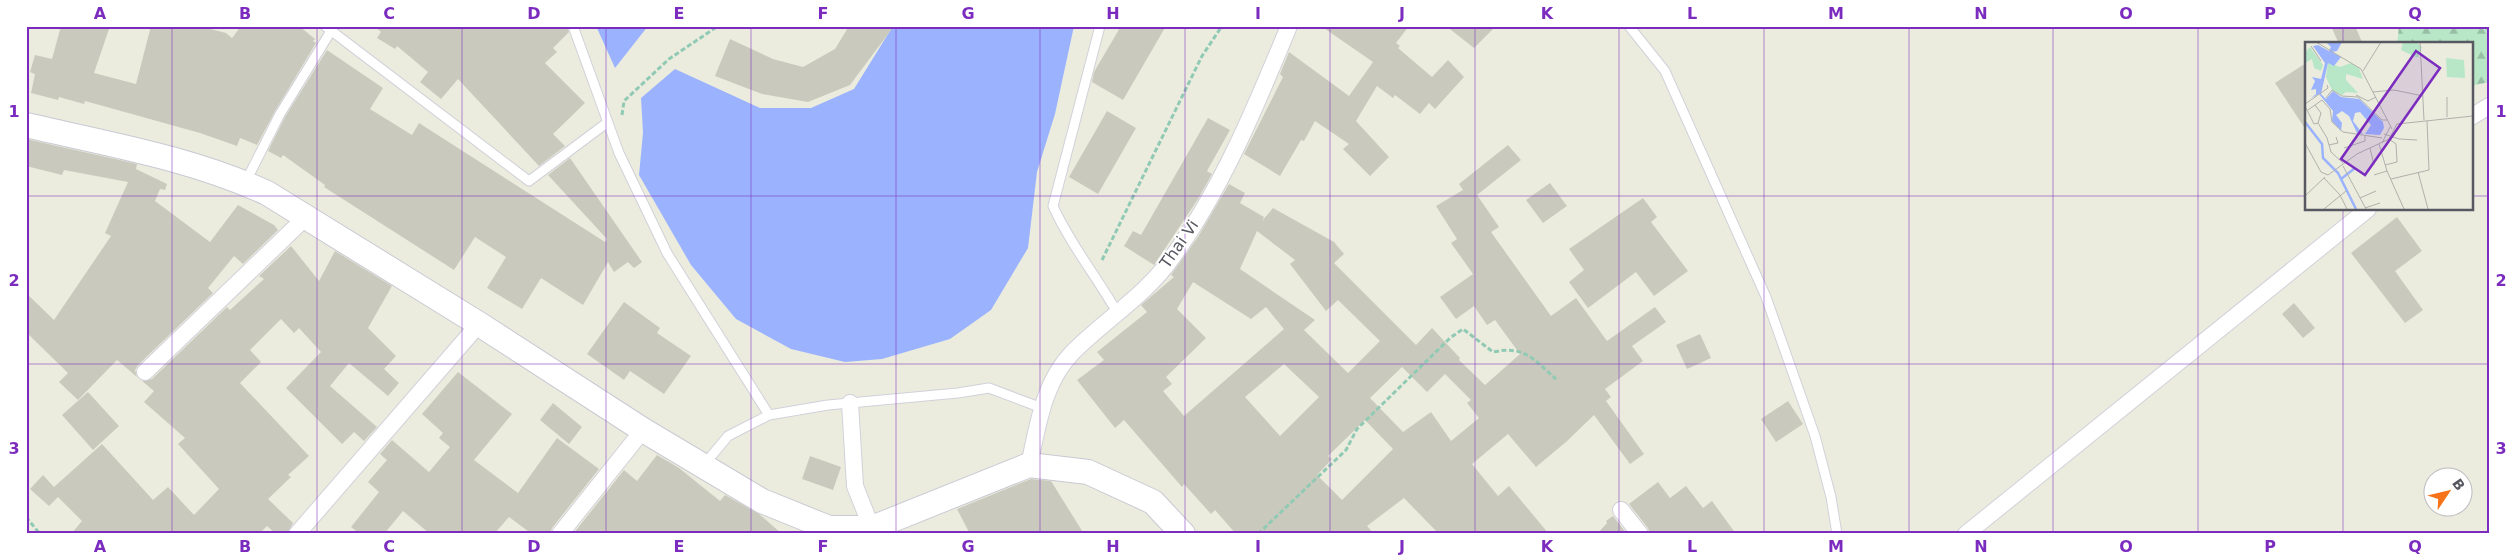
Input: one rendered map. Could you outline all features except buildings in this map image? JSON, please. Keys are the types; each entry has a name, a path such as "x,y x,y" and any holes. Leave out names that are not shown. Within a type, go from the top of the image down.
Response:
{"main road":[{"path":"26,125 184,162 245,183 267,193 479,324 643,430 762,502 827,531 873,531 1030,464 1088,472 1153,502 1184,534"}],"street":[{"name":"Thai Vi","path":"1030,464 1042,408 1052,382 1071,353 1118,314 1170,261 1214,192 1288,26"},
{"path":"2472,116 2489,106"},
{"path":"1966,534 2367,210"},
{"path":"145,372 306,217"},
{"path":"297,534 479,324"},
{"path":"850,403 855,486 873,531"},
{"path":"560,534 643,430"},
{"path":"1621,510 1640,534"}],"lane":[{"path":"573,26 620,153 667,253 769,415"},
{"path":"1100,26 1053,206 1076,250 1095,274 1118,314"},
{"path":"1629,26 1665,71 1766,297 1815,436 1831,496 1836,534"},
{"path":"245,183 280,114 328,29 528,181 608,122"},
{"path":"703,466 728,436 769,415 850,403 958,393 989,388 1042,408"}],"path":[{"path":"624,101 669,59 718,26"},
{"path":"1095,274 1202,56 1222,26"},
{"path":"1258,534 1346,450 1357,429 1450,338 1463,328 1494,352 1508,348 1524,352 1556,379"},
{"path":"26,517 40,534"}],"green space":[{"path":"2399,26 2489,26 2489,82 2472,86 2472,42 2397,42"}],"water":[{"path":"596,26 648,26 615,68"},
{"path":"893,26 1074,26 1055,114 1037,172 1028,248 991,310 950,339 882,359 845,362 791,349 736,319 691,265 639,175 643,133 641,98 675,69 760,108 811,108 854,89"}]}
